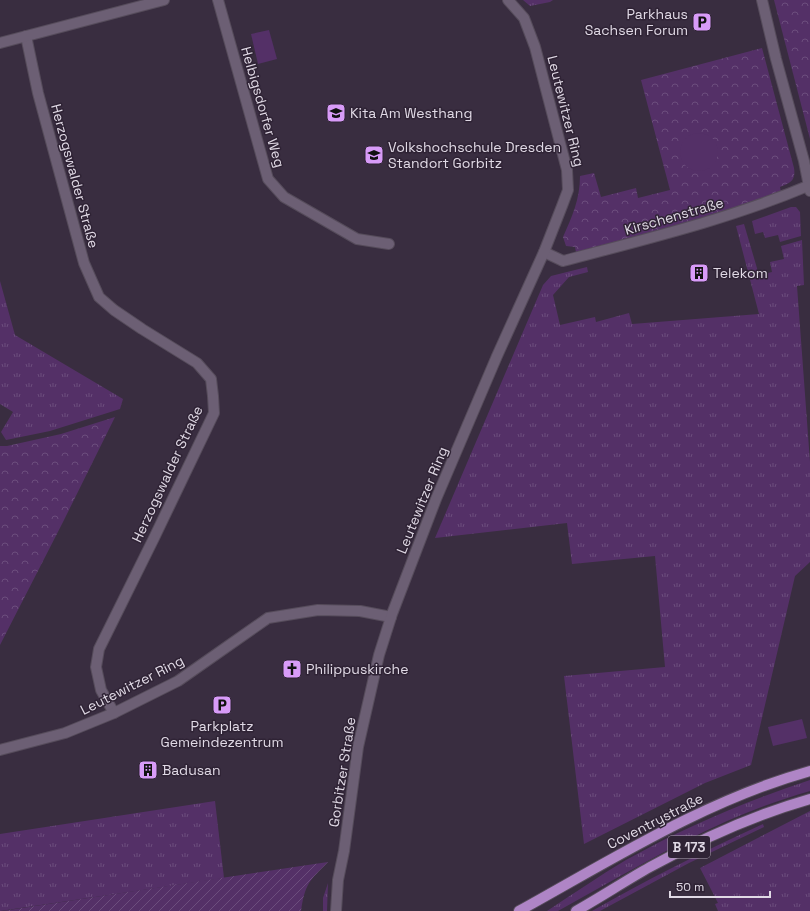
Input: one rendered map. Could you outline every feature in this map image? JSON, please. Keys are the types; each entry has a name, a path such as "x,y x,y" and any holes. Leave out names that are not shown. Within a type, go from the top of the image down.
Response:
{"main road":[{"name":"Coventrystraße","path":"520,911 638,844 703,812 748,792 810,771"},
{"name":"B 173","path":"576,911 650,867 713,835 758,816 810,799"}],"street":[{"path":"0,43 164,0"},
{"name":"Helbigsdorfer Weg","path":"218,0 268,179 284,197 357,239 389,244"},
{"name":"Leutewitzer Ring","path":"0,750 65,733 114,713 178,681 268,618 318,610 360,611 391,617 436,499 494,363 544,252 568,190 567,170 535,47 524,18 508,0"},
{"path":"762,0 810,185 810,192"},
{"name":"Herzogswalder Straße","path":"26,36 38,92 84,263 99,297 114,310 142,329 197,363 211,379 214,396 214,413 99,649 96,667 101,690 114,713"},
{"name":"Kirschenstraße","path":"544,252 563,261 682,229 745,210 810,185"},
{"name":"Gorbitzer Straße","path":"336,911 338,880 344,851 358,747 379,655 391,617"}],"green space":[{"path":"523,0 553,0 530,6"},
{"path":"774,0 810,0 810,139"},
{"path":"269,30 277,59 258,64 251,34"},
{"path":"762,48 794,168 794,176 792,181 780,187 781,192 705,218 576,252 575,247 566,246 563,237 577,200 580,176 594,173 601,197 636,188 638,198 670,190 641,80"},
{"path":"695,133 703,133 713,138 717,145 717,159 713,166 703,171 695,171 685,166 683,163 680,156 680,148 685,138 688,136"},
{"path":"791,207 796,207 800,212 801,236 780,242 778,235 765,238 763,232 755,234 752,221"},
{"path":"744,224 759,275 772,272 770,262 784,259 781,246 802,240 804,285 797,286 810,462 810,562 795,576 751,765 705,783 584,844 564,676 665,667 655,556 572,564 567,523 435,538 543,285 551,276 587,267 588,272 569,277 553,295 560,325 595,317 596,322 629,313 632,324 759,314 736,226"},
{"path":"0,281 15,335 123,399 120,409 50,431 6,440 1,432 13,412 0,404"},
{"path":"115,417 0,645 0,446 7,446 61,434"},
{"path":"802,719 807,738 773,746 768,727"},
{"path":"810,780 810,791 747,812 705,831 558,911 547,911 626,860 648,848 739,806"},
{"path":"215,801 224,878 0,911 0,834"},
{"path":"810,811 810,911 718,911 715,904 718,903 700,868"},
{"path":"763,824 764,827 689,863 600,911 592,911 719,844"},
{"path":"328,862 316,874 306,889 301,911 2,911"},
{"path":"328,883 327,911 323,911 323,898"}],"place":[{"name":"Parkhaus Sachsen Forum","path":"702,22"},
{"name":"Kita Am Westhang","path":"336,113"},
{"name":"Volkshochschule Dresden Standort Gorbitz","path":"374,155"},
{"name":"Telekom","path":"699,273"},
{"name":"Philippuskirche","path":"292,669"},
{"name":"Parkplatz Gemeindezentrum","path":"222,705"},
{"name":"Badusan","path":"148,770"}]}
